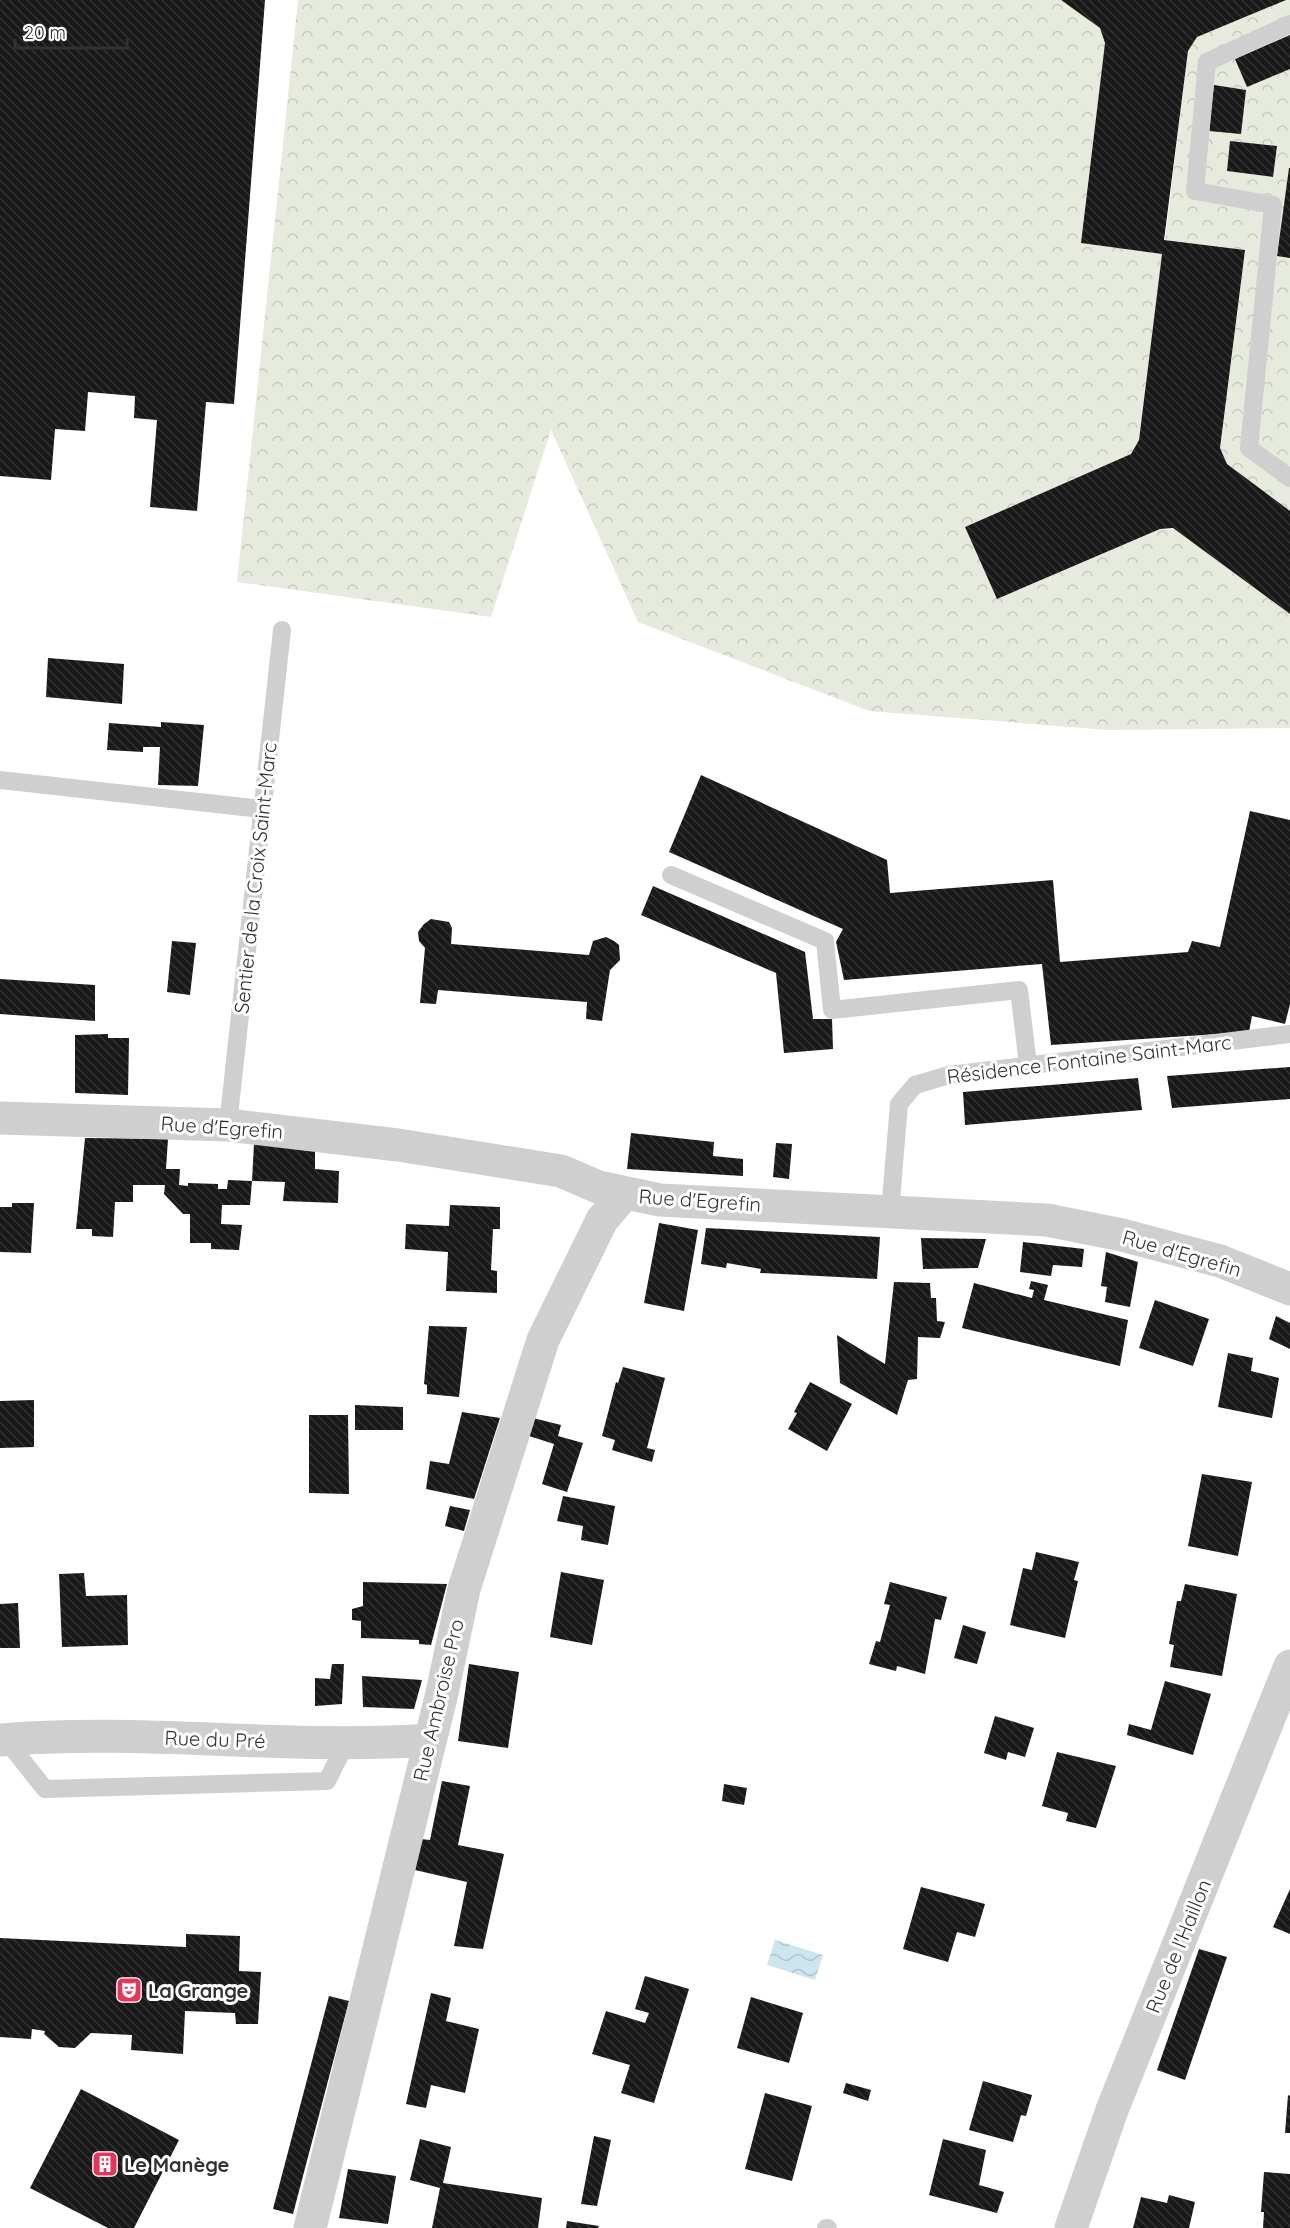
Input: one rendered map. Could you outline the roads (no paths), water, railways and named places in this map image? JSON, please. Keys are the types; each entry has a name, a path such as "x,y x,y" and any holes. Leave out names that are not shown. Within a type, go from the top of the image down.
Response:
{"street":[{"name":"Rue d'Egrefin","path":"0,1118 228,1125 398,1145 561,1170 598,1187 660,1200 1047,1220 1122,1234 1220,1261 1290,1289"},
{"name":"Rue Ambroise Pro","path":"310,2228 464,1589 543,1340 602,1220 624,1194"},
{"name":"Rue de l'Haillon","path":"1071,2228 1112,2110 1290,1666"},
{"name":"Rue du Pré","path":"3,1740 178,1737 346,1743 429,1740"}],"lane":[{"path":"1290,24 1207,63 1196,190 1273,205 1249,448 1290,478"},
{"name":"Sentier de la Croix Saint-Marc","path":"228,1125 282,630"},
{"path":"0,780 262,809"},
{"path":"671,875 825,941 832,1010 1019,990 1028,1065"},
{"name":"Résidence Fontaine Saint-Marc","path":"890,1212 899,1104 915,1085 949,1075 1290,1034"},
{"path":"3,1740 45,1790 327,1781 346,1743"}],"water":[{"path":"775,1940 823,1955 815,1980 767,1965"}],"place":[{"name":"La Grange","path":"129,1990"},
{"name":"Le Manège","path":"105,2164"}]}
